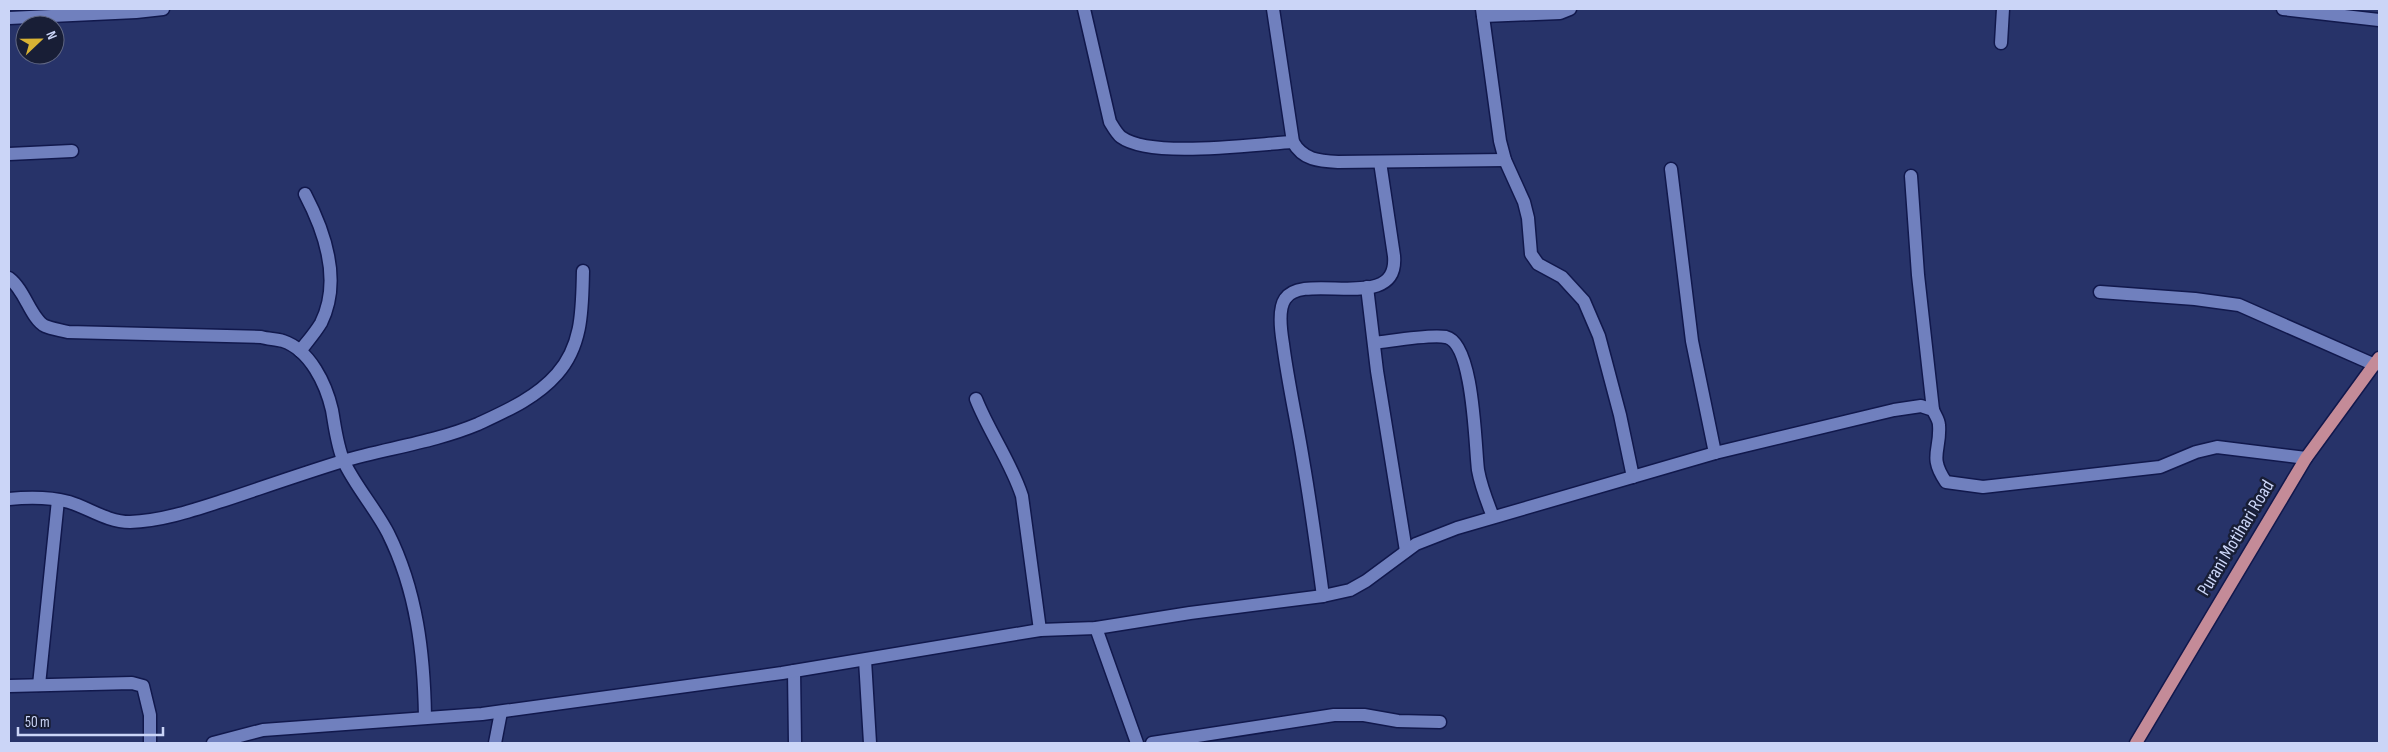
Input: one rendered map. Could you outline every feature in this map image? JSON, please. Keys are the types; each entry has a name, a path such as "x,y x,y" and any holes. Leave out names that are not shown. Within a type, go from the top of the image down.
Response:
{"main road":[{"name":"Purani Motihari Road","path":"2136,743 2306,458 2377,362"}],"street":[{"path":"9,18 163,9"},
{"path":"1084,9 1110,122 1120,137 1132,143 1147,146 1182,148 1293,142"},
{"path":"1273,9 1293,142 1298,152 1308,158 1321,161 1505,160"},
{"path":"1570,9 1560,13 1482,12 1491,85 1505,160 1524,202 1528,218 1530,254 1538,264 1562,277 1573,288 1584,301 1591,316 1599,336 1613,386 1633,476"},
{"path":"2001,43 2003,9"},
{"path":"2283,9 2379,20"},
{"path":"9,154 72,151"},
{"path":"1323,596 1307,482 1283,344 1282,308 1285,298 1293,293 1306,290 1367,287 1381,284 1391,277 1395,268 1380,162"},
{"path":"1671,169 1694,349 1716,453"},
{"path":"1911,176 1918,276 1933,410 1939,424 1935,459 1938,470 1946,482 1959,486 1983,487 2160,467 2196,452 2217,447 2306,458"},
{"path":"300,351 321,322 327,305 330,270 327,247 314,212 304,194"},
{"path":"9,499 70,502 110,519 129,522 153,519 202,508 344,461 461,430 524,401 542,390 568,360 574,348 582,312 583,271"},
{"path":"9,278 22,291 34,314 44,325 68,332 261,337 285,342 300,351 313,366 325,387 344,461 387,532 406,575 420,636 425,718"},
{"path":"1367,287 1406,551"},
{"path":"2100,292 2195,298 2239,305 2377,362"},
{"path":"1374,343 1447,337 1456,345 1463,361 1475,412 1478,470 1483,491 1494,517"},
{"path":"976,399 986,425 1017,480 1022,496 1040,630"},
{"path":"213,743 270,729 501,712 794,671 1040,630 1096,628 1190,613 1323,596 1350,590 1366,581 1406,551 1457,528 1716,453 1894,410 1921,406 1933,410"},
{"path":"39,685 58,500"},
{"path":"1096,628 1137,743"},
{"path":"865,660 870,743"},
{"path":"794,671 795,743"},
{"path":"9,686 132,682 143,686 150,715 150,743"},
{"path":"495,743 501,712"},
{"path":"1152,743 1334,714 1364,715 1398,722 1440,722"}]}
